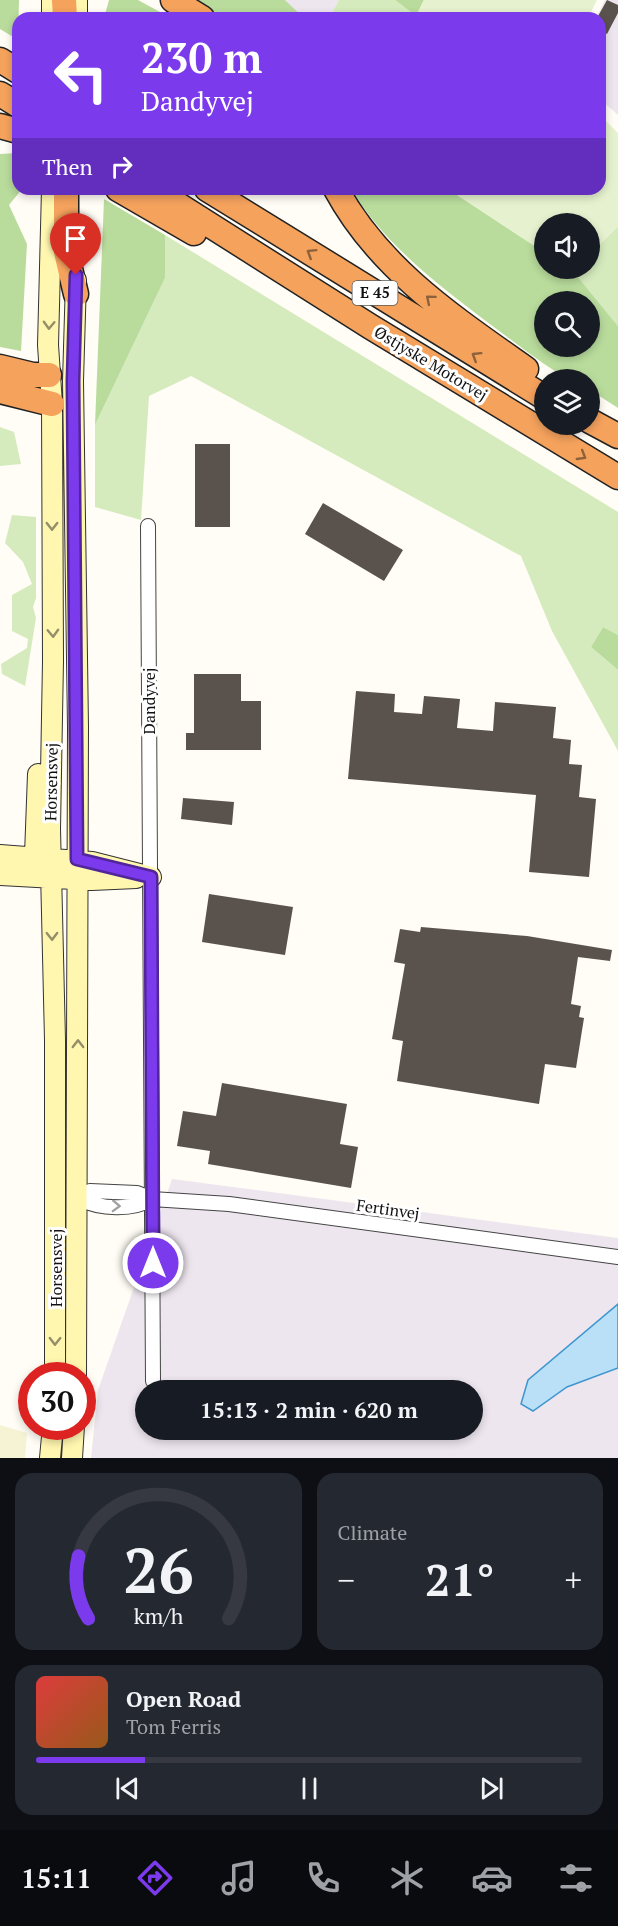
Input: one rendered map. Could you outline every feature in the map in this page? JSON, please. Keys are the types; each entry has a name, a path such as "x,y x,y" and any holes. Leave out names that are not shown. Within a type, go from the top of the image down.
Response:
{"highway":[{"path":"173,0 192,12"},
{"path":"128,195 306,298 371,327"},
{"name":"Østjyske Motorvej","path":"163,195 312,287 371,327 618,477"},
{"name":"Østjyske Motorvej","path":"217,195 534,391"},
{"path":"339,195 345,206 396,271 446,312 534,376"},
{"path":"63,203 66,252 76,294"},
{"path":"0,367 33,375 49,375"},
{"path":"0,391 62,394"},
{"path":"600,423 616,435"},
{"path":"600,426 616,435"}],"main road":[{"name":"Horsensvej","path":"55,1362 55,1040 59,866 75,530 62,394 49,375 63,203"},
{"name":"Horsensvej","path":"76,294 62,394 53,691 59,866 77,999 85,1202 77,1362"},
{"path":"53,661 43,689 59,866"},
{"path":"0,855 59,866 151,877"},
{"path":"0,876 59,866"},
{"path":"55,1040 64,1075 65,1176 68,1191 85,1202"},
{"path":"56,1200 85,1202"},
{"path":"50,1458 52,1440"},
{"path":"72,1458 73,1440"}],"street":[{"name":"Dandyvej","path":"148,526 153,1380"},
{"name":"Fertinvej","path":"85,1202 90,1191 137,1193 152,1199 229,1204 618,1257"}],"shaded area":[{"path":"285,0 339,0 332,12 298,12"},
{"path":"605,0 618,0 618,115 606,104 606,12 599,12"},
{"path":"172,1179 618,1238 618,1458 91,1458 93,1440 96,1440 98,1390"},
{"path":"0,1425 18,1430 18,1440 26,1440 25,1458 0,1458"}],"green space":[{"path":"0,0 19,0 19,12 12,12 12,36 0,29"},
{"path":"109,0 138,0 160,12 106,12"},
{"path":"197,0 285,0 298,12 212,12"},
{"path":"339,0 395,0 411,12 332,12"},
{"path":"395,0 424,0 418,12 411,12"},
{"path":"424,0 597,0 591,12 418,12"},
{"path":"606,121 618,133 618,226 600,244 600,213 534,213 534,245 457,195 606,195"},
{"path":"12,153 12,195 17,195 9,205 27,244 21,351 0,347 0,154"},
{"path":"355,195 457,195 534,245 534,279 580,279 589,291 534,291 534,356 463,304 421,270 383,232"},
{"path":"104,199 165,235 165,278 95,425"},
{"path":"618,226 618,326 600,304 600,291 589,291 580,279 600,279 600,244"},
{"path":"165,235 618,512 618,635 603,627 591,647 618,670 618,751 552,631 521,556 191,376 149,396 141,520 95,507 95,425 165,278"},
{"path":"600,304 618,326 618,408 600,396 600,369 552,369 535,357 600,357"},
{"path":"0,427 14,432 21,464 0,466"},
{"path":"12,515 36,517 36,598 33,607 36,618 25,686 2,674 1,664 27,648 28,639 12,631 12,595 32,584 23,562 5,543"},
{"path":"603,627 618,635 618,670 591,647"}],"water":[{"path":"618,1304 618,1368 567,1387 533,1411 521,1404 528,1380"}],"building":[{"path":"607,0 618,5 618,13 607,34 606,12 600,12"},
{"path":"195,444 230,444 230,527 195,527"},
{"path":"323,503 403,550 384,581 305,534"},
{"path":"194,674 241,674 241,701 261,701 261,750 186,750 186,733 194,733"},
{"path":"356,691 395,694 394,712 422,714 424,696 460,699 457,728 493,731 495,702 556,707 553,738 571,740 569,764 582,765 579,797 596,799 589,877 529,872 536,795 348,779"},
{"path":"183,798 234,802 232,825 181,819"},
{"path":"209,894 293,907 285,955 202,942"},
{"path":"421,927 527,936 612,950 610,961 578,957 571,1004 581,1006 579,1017 584,1018 576,1068 545,1064 539,1104 397,1081 403,1041 392,1039 405,964 394,962 400,929 420,932"},
{"path":"222,1083 347,1104 340,1144 358,1147 351,1188 208,1164 210,1151 177,1146 183,1111 216,1116"}],"route":[{"path":"76,275 73,381 78,727 77,859 151,877 153,1263"}]}
